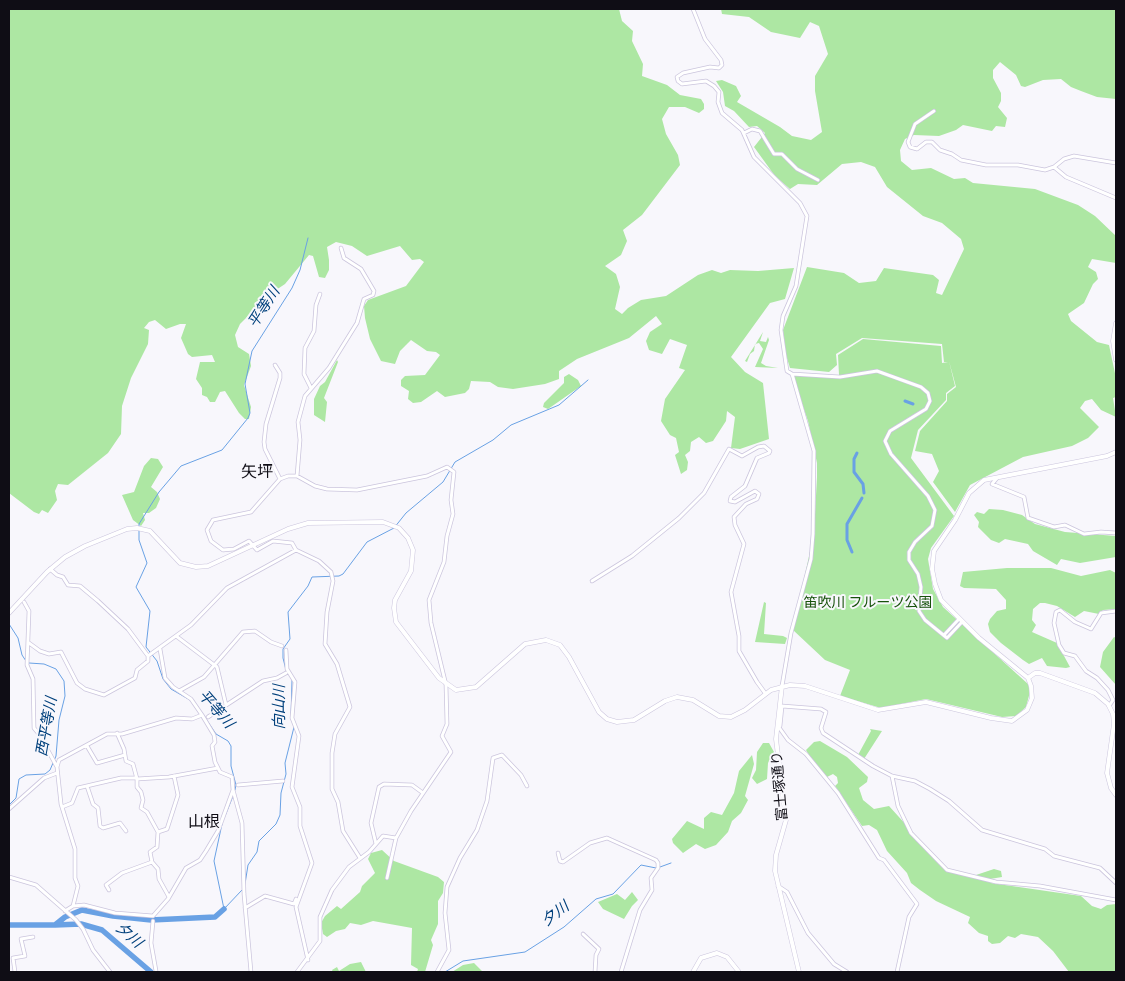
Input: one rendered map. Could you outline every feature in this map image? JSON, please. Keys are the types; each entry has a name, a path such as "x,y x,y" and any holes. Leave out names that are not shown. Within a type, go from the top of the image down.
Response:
{"street":[{"path":"693,9 704,39 721,60 722,65 719,68 708,67 682,73 677,77 678,81 682,84 702,81 714,86 719,92 722,113 744,133 754,157 800,203 807,216 796,286 783,316 780,330 787,371 792,374 840,377 877,371 921,387 928,394 930,401 926,409 890,431 885,442 890,453 928,496 935,510 932,526 915,542 909,556 920,583 920,611 922,616 945,637 960,620"},
{"path":"934,111 915,124 908,142 910,147 917,149 926,142 932,142 940,150 952,154 961,160 986,165 1009,164 1045,170 1054,167 1064,159 1074,156 1116,164"},
{"path":"744,133 752,129 760,131 774,154 780,156 782,154 797,169 818,180"},
{"path":"1054,167 1066,177 1116,198"},
{"path":"297,476 300,440 298,422 305,396 329,368 357,323 364,299 373,294 374,291 361,269 344,258 341,248"},
{"path":"311,388 304,374 305,348 314,331 316,305 320,294"},
{"path":"1116,323 1113,333 1116,360"},
{"path":"275,365 280,373 280,378 266,424 264,442 265,449 280,479"},
{"path":"782,686 791,633 810,559 815,472 808,427 792,374"},
{"path":"592,581 632,556 679,518 704,494 729,449 742,456 758,447 764,446 770,451 769,453 758,458 744,486 731,497 730,501 736,502 755,491 759,494 757,500 746,504 734,517 734,525 744,544 731,592 739,636 739,651 756,682 765,693"},
{"path":"9,613 50,569 85,546 127,529 137,528 150,532 175,558 191,567 208,566 288,529 308,523 371,521 393,524 408,538 413,557 411,571 395,600 396,622 412,645 446,685 462,690 476,687 520,647 530,641 541,640 554,642 565,651 599,712 607,719 617,722 634,720 665,701 677,697 694,700 719,716 731,717 745,710 765,693 782,686 805,686 878,710 926,702 1005,721 1018,718 1029,706 1032,690 1028,678 946,606 938,594 932,558 936,546 955,520 974,487 984,480 1115,454"},
{"path":"360,858 343,831 338,802 332,790 332,753 335,734 350,707 337,664 325,644 326,612 334,581 325,565 296,550 294,545 288,542 273,541 257,550 249,541 234,549 219,549 208,538 208,525 218,519 251,512 280,479 297,476 315,486 327,489 357,490 414,479 445,467 452,469 454,482 450,500 452,514 444,562 428,600 431,623 446,685 446,724 442,736 451,752 396,838 387,878"},
{"path":"1000,476 992,484 1024,497 1028,518 1054,527 1065,525 1084,534 1116,533"},
{"path":"29,643 40,651 49,654 61,652 77,683 85,689 104,695 135,678 137,670 148,661 150,654 160,649 191,625 227,588 296,550"},
{"path":"50,569 63,577 68,585 80,586 98,601 128,629 150,654"},
{"path":"24,602 29,611 26,628 29,643 27,662 33,679 34,728 39,734 54,765 62,807 75,849 75,878 78,886 73,906 66,912"},
{"path":"1109,706 1113,700 1108,690 1097,678 1086,672 1075,656 1064,653 1059,646 1054,623 1056,612 1060,610 1075,622 1090,629 1102,614 1116,611"},
{"path":"179,691 204,677 243,632 255,631 271,642 282,646"},
{"path":"176,636 217,666 226,705"},
{"path":"160,649 164,675 168,682 192,699 214,736 213,755 220,772 232,777 233,790 242,823 245,908 251,972"},
{"path":"286,650 287,669 295,682 292,718 299,736 292,787 298,802 300,826 312,863 298,899 296,911 308,960"},
{"path":"1028,678 1035,672 1048,675 1095,693 1109,706 1114,724 1107,773 1111,788 1116,795"},
{"path":"208,717 263,681 278,678 286,673"},
{"name":"富士塚通り","path":"782,686 778,726 786,813 784,832 775,864 777,886 799,972"},
{"path":"896,972 909,917 917,904 884,860 879,858 843,798 806,754 788,740 778,726 782,706 821,709 826,712 821,728 823,733 892,776 916,781 930,789 949,801 982,830 1045,849 1054,856 1100,868 1116,883"},
{"path":"54,765 59,760 107,734 117,732 122,734 176,718 192,718 202,715"},
{"path":"117,732 126,762 133,764 137,778 137,787 142,794 141,808 147,812 158,832 156,847 150,854 152,862 158,868 160,879 169,897"},
{"path":"87,746 97,763 125,755"},
{"path":"438,972 449,950 445,913 446,887 480,822 487,802 493,758 502,756 521,775 527,786"},
{"path":"62,807 72,803 78,788 126,777 174,776 218,768"},
{"path":"9,809 44,778 56,773"},
{"path":"158,832 167,829 178,795 174,776"},
{"path":"892,776 898,806 911,833 947,870 996,882 1040,886 1116,900"},
{"path":"238,785 283,781"},
{"path":"376,844 371,823 379,787 384,784 412,785 423,793"},
{"path":"87,786 93,804 98,808 100,826 103,828 120,824 126,831"},
{"path":"73,906 84,905 115,913 154,916 169,897 186,868 200,860 206,852 218,832 233,790"},
{"path":"297,972 308,960 320,941 320,917 326,902 349,868 383,836 396,838"},
{"path":"558,853 560,861 563,862 590,843 607,838 656,860 658,863 658,868 652,876 652,890 640,910 621,972"},
{"path":"109,890 106,885 122,873 152,862"},
{"path":"9,877 36,885 74,919 81,926 92,950 110,972"},
{"path":"777,886 787,892 808,933 834,964 847,972"},
{"path":"245,908 264,896 294,904 298,899"},
{"path":"153,921 151,943 157,972"},
{"path":"583,934 599,949 596,955 595,972"},
{"path":"15,972 13,958 25,956 22,939 33,937"},
{"path":"693,972 701,958 716,953 727,957 739,972"}],"green space":[{"path":"9,9 619,9 622,21 633,31 632,41 643,64 642,76 667,85 680,95 701,99 704,109 699,113 685,107 669,107 662,119 666,134 678,155 680,165 642,215 623,230 627,241 621,255 605,266 616,274 620,287 615,309 622,314 641,300 666,296 698,275 712,270 721,273 730,270 758,271 794,268 785,299 770,303 731,357 745,372 763,383 769,439 740,449 731,448 735,417 727,411 726,421 713,441 706,443 699,437 691,442 690,451 685,455 688,462 687,470 681,474 675,455 679,452 676,438 670,435 661,421 665,399 685,370 679,368 687,345 670,339 662,354 649,350 646,341 650,332 662,324 656,316 629,338 577,359 559,371 559,379 545,384 513,389 498,387 490,382 471,381 469,389 465,393 445,397 437,391 421,402 413,403 408,399 409,391 401,386 401,380 405,376 425,375 440,355 436,352 427,351 411,340 400,351 395,364 381,361 370,339 364,306 368,300 406,286 424,262 420,259 412,260 400,246 367,256 352,246 336,242 327,247 329,270 325,278 319,277 313,256 309,255 285,284 270,294 240,324 235,335 238,347 249,354 251,366 244,385 251,407 249,419 245,419 239,413 225,391 220,392 215,402 210,402 207,397 202,395 202,388 196,379 200,362 215,362 212,355 192,357 188,354 181,338 186,324 166,329 155,320 149,322 144,328 149,330 148,344 131,378 122,406 121,434 108,453 68,485 58,484 55,491 57,500 48,513 42,510 39,514 34,512 9,493"},
{"name":"笛吹川 フルーツ公園","path":"721,9 1116,9 1116,99 1097,97 1071,87 1061,79 1043,80 1025,87 1021,86 1016,75 1000,62 993,70 993,78 1001,93 1001,101 998,107 1007,118 1005,127 996,126 992,131 963,125 956,130 939,136 914,135 905,139 900,150 901,161 912,170 931,168 954,179 965,178 973,183 1035,189 1078,205 1095,216 1116,236 1116,263 1092,259 1088,267 1096,272 1098,279 1093,284 1084,303 1068,314 1071,321 1097,342 1109,345 1116,378 1116,397 1113,398 1116,417 1101,410 1092,399 1085,401 1080,408 1099,427 1088,438 1072,446 1023,457 970,485 955,512 933,482 939,471 932,454 915,451 920,431 947,401 947,394 956,387 949,361 955,386 946,393 946,400 918,430 911,458 954,516 931,548 928,559 933,589 943,607 1028,684 1030,692 1026,707 1016,716 1002,717 926,699 881,708 840,696 850,670 825,660 793,630 814,533 817,463 808,421 792,375 839,375 838,355 863,339 941,346 942,363 948,362 944,362 942,344 862,338 836,354 837,365 829,372 790,368 786,355 783,330 807,267 844,273 859,283 876,281 884,268 933,275 939,280 936,293 942,295 964,249 961,239 942,223 923,216 887,187 875,167 861,162 842,164 817,185 798,184 790,189 775,176 754,147 765,133 757,126 749,127 734,111 725,106 723,92 716,81 722,80 736,86 741,96 737,102 792,136 811,140 822,132 815,91 815,76 828,54 819,26 810,22 800,38 771,32 749,17 722,14"},
{"path":"763,332 760,341 766,342 768,337 769,340 761,363 778,368 755,367 763,349 759,343 756,344"},
{"path":"755,345 754,351 750,354 747,362 745,361"},
{"path":"337,360 338,362 324,398 327,402 325,422 314,415 314,399"},
{"path":"569,374 578,380 581,386 548,409 543,407 544,403 564,383 564,377"},
{"path":"151,458 158,459 163,467 151,487 157,492 160,499 156,508 149,513 143,513 145,520 141,526 133,520 122,495 134,492 144,466"},
{"path":"989,509 1003,510 1022,515 1035,524 1065,532 1116,536 1116,557 1080,563 1061,559 1057,565 1033,551 1028,544 1005,539 999,543 991,540 978,527 979,522 974,515 977,512 984,514"},
{"path":"1007,568 1051,568 1081,576 1110,570 1116,573 1116,609 1103,610 1099,614 1084,611 1075,617 1057,606 1045,603 1040,603 1033,609 1032,620 1036,625 1032,632 1057,643 1070,667 1047,666 1042,658 1029,664 1023,660 990,632 988,624 990,619 997,611 1006,609 1006,600 996,589 964,588 960,586 963,572"},
{"path":"764,602 766,603 764,634 783,636 787,638 785,644 755,642"},
{"path":"1114,637 1116,638 1116,685 1100,667 1103,652"},
{"path":"870,729 882,731 864,759 858,755 871,731"},
{"path":"820,741 847,757 868,777 867,782 859,788 863,800 874,809 889,806 946,869 957,874 973,876 994,869 1001,871 1002,877 990,879 991,883 1081,896 1092,906 1101,909 1107,905 1116,904 1116,972 1069,972 1053,951 1038,937 1021,934 1015,938 1008,936 1000,943 992,944 988,941 988,936 979,933 968,923 970,917 936,901 911,883 907,873 887,851 877,830 869,825 862,826 835,786 838,783 837,777 833,774 827,777 812,760 806,750 814,742"},
{"path":"763,743 769,743 774,752 768,763 767,779 757,784 752,778 756,770 757,752"},
{"path":"752,755 754,764 745,796 748,800 741,813 732,821 728,832 716,845 705,849 696,844 683,853 673,843 672,839 687,821 704,829 704,818 711,812 722,815 734,793 739,771"},
{"path":"382,850 394,861 438,877 444,882 443,893 438,901 438,924 431,940 433,945 425,972 417,972 418,969 411,965 412,928 373,921 361,925 350,923 345,929 336,931 327,937 323,934 321,923 325,916 337,906 341,909 360,892 362,886 375,873 368,859 371,853"},
{"path":"632,892 638,900 624,919 603,909 598,902 617,894 625,900"},
{"path":"361,962 366,972 333,972 332,970 337,967 339,971 350,964"},
{"path":"474,963 483,972 452,972 463,965"}],"waterway":[{"name":"平等川","path":"190,700 171,689 163,679 157,661 146,647 150,611 136,587 147,563 139,540 139,524 159,492 181,466 222,450 248,418 250,413 245,384 252,351 292,288 300,270 308,238"},
{"name":"向山川","path":"286,670 283,649 290,639 288,612 308,586 312,577 339,576 343,574 367,542 394,528 406,513 443,482 455,462 493,440 511,425 559,405 588,380"},
{"path":"905,401 913,404"},
{"path":"857,453 854,459 854,472 863,484 864,493"},
{"path":"852,552 847,540 847,524 862,498"},
{"name":"西平等川","path":"9,624 18,638 22,655 26,661"},
{"name":"西平等川","path":"9,805 16,798 19,779 26,775 45,774 50,770 56,756 59,720 65,696 64,681 56,669 44,664 29,663"},
{"name":"向山川","path":"291,718 292,680"},
{"name":"平等川","path":"196,704 216,734 228,741 231,746 231,766 236,785 235,790"},
{"name":"向山川","path":"245,884 248,865 257,852 259,841 276,824 280,815 281,793 286,774 285,763 294,727"},
{"name":"平等川","path":"225,816 233,796"},
{"name":"平等川","path":"222,824 214,861 224,909 242,890"},
{"name":"夕川","path":"660,867 671,863"},
{"name":"夕川","path":"445,972 463,961 525,952 564,927 596,899 613,894 641,865 656,868"},
{"name":"平等川","path":"9,925 55,925 65,917 82,910 151,920 215,917 224,909"},
{"name":"夕川","path":"55,925 81,924 102,930 151,972"}],"district":[{"name":"矢坪","path":"257,473"},
{"name":"山根","path":"204,823"}]}
